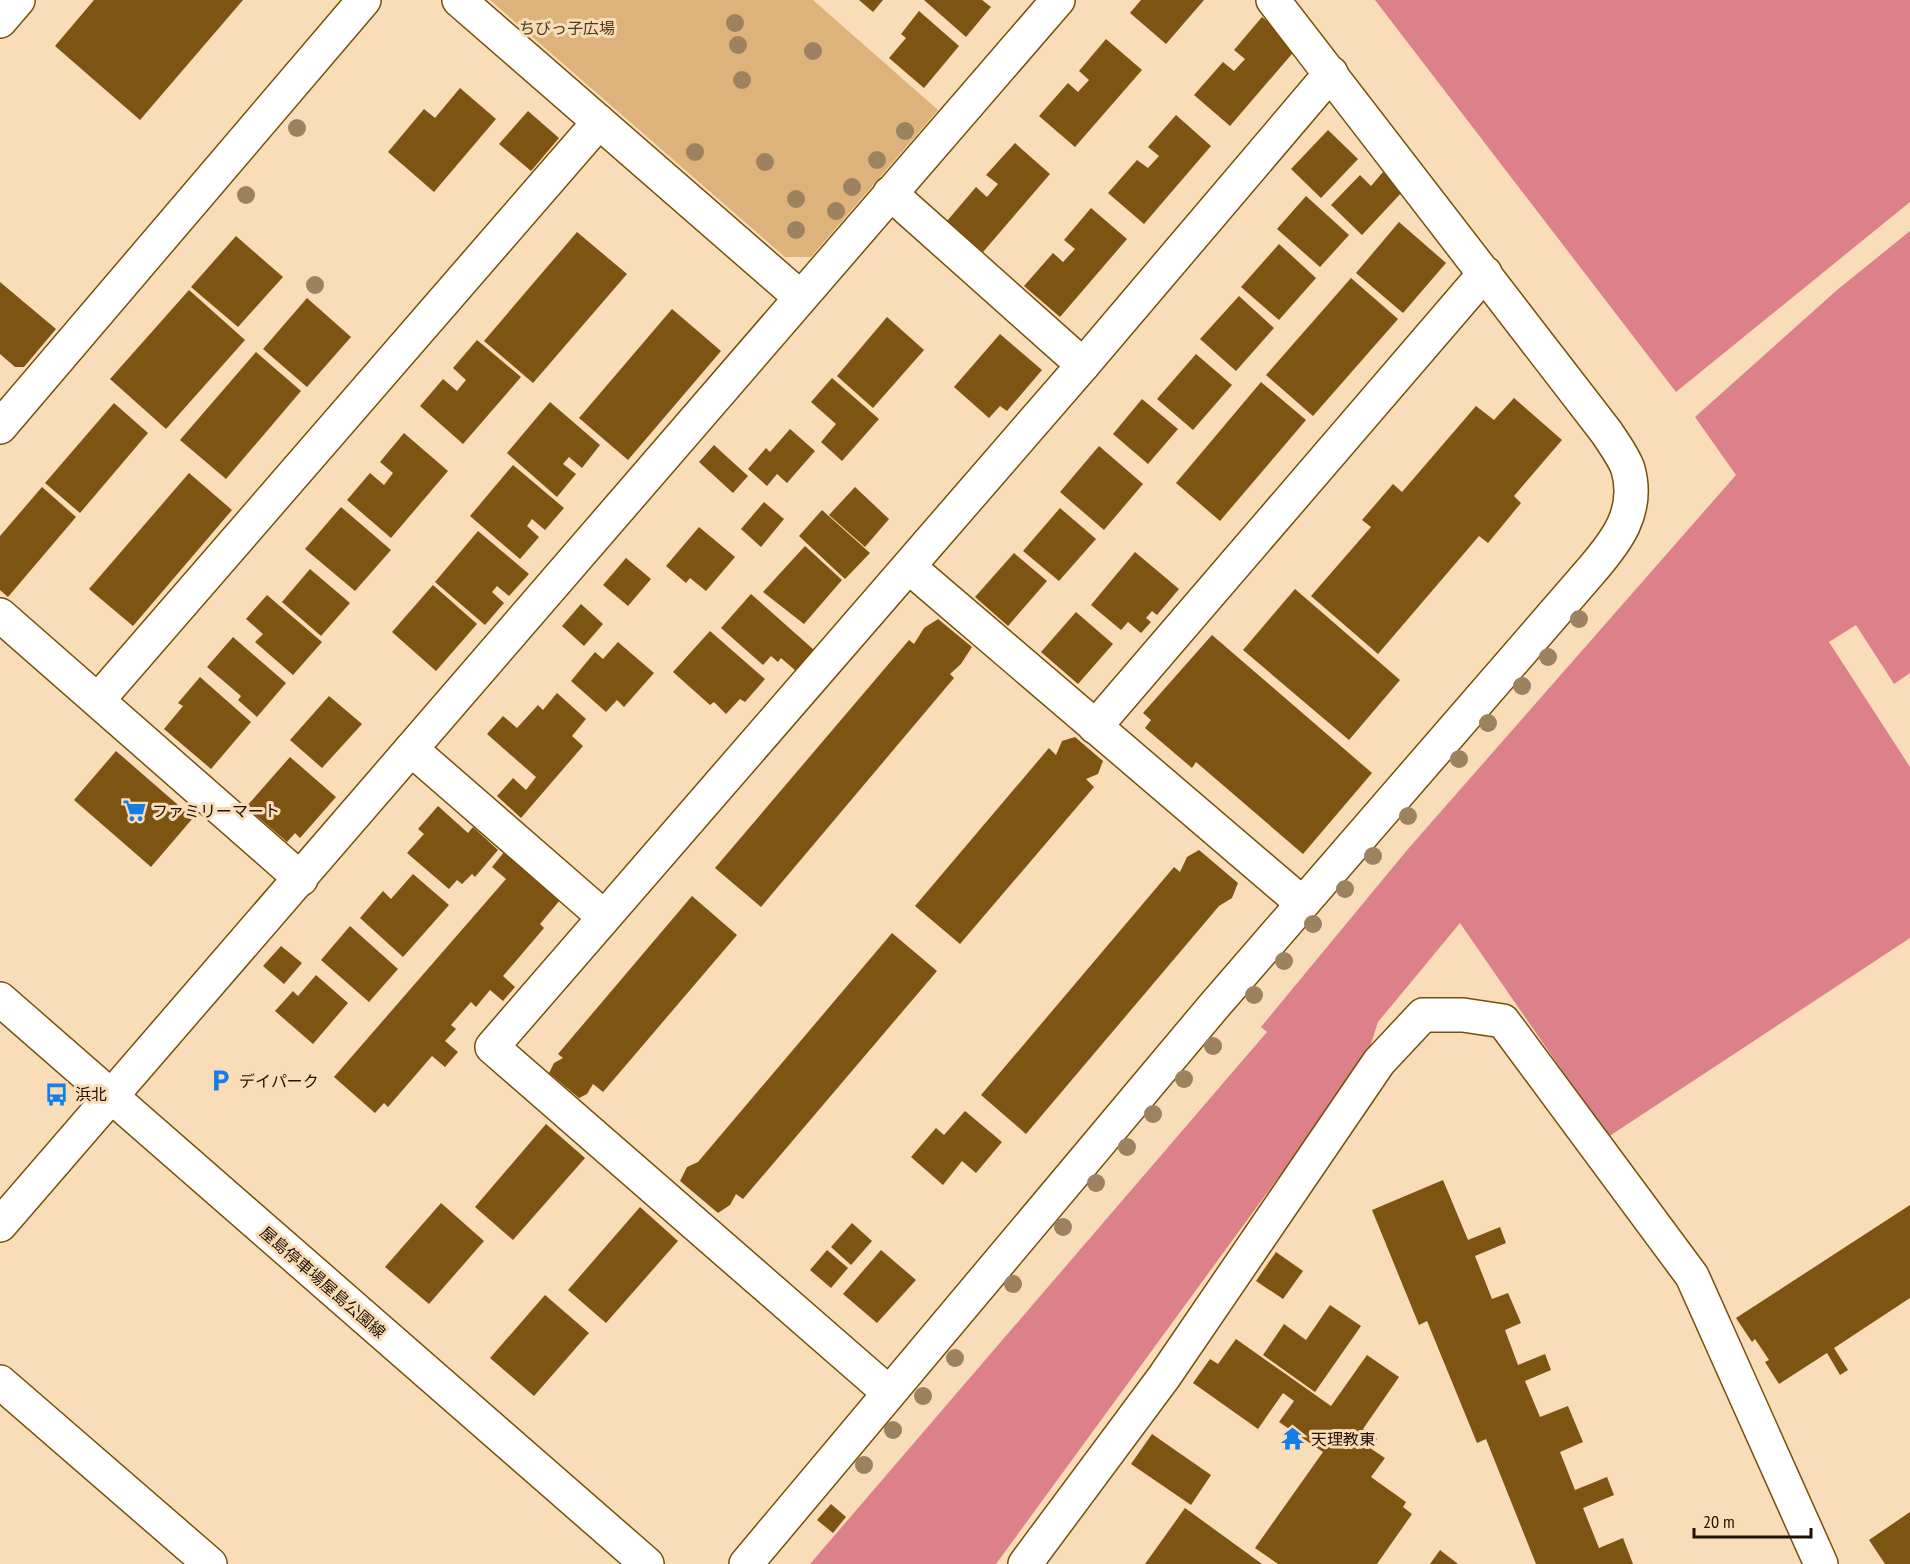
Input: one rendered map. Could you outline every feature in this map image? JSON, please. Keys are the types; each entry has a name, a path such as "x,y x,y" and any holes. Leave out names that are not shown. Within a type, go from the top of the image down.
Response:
{"street":[{"path":"0,21 18,0"},
{"path":"6,407 364,0"},
{"path":"459,0 800,297"},
{"path":"0,1225 1058,0"},
{"path":"746,1564 888,1392 1302,903 1617,541 1628,518 1631,490 1627,468 1607,433 1273,0"},
{"path":"888,1392 492,1047 1083,365 1330,73"},
{"path":"98,700 599,122"},
{"path":"890,193 1083,365"},
{"path":"1095,727 1485,273"},
{"path":"909,567 1302,903"},
{"path":"0,615 301,879"},
{"path":"411,749 604,917"},
{"name":"屋島停車場屋島公園線","path":"0,999 647,1564"},
{"path":"1025,1564 1164,1377 1379,1062 1423,1015 1463,1015 1503,1021 1692,1276 1821,1564"},
{"path":"0,1382 210,1564"}],"green space":[{"name":"ちびっ子広場","path":"490,0 813,0 938,110 811,257 785,257"}],"shaded area":[{"path":"1375,0 1910,0 1910,202 1676,392"},
{"path":"1910,231 1910,673 1894,684 1856,625 1829,642 1910,767 1910,938 1608,1137 1460,923 1378,1022 1367,1056 996,1564 810,1564 1267,1032 1261,1027 1408,849 1736,475 1695,417 1837,290"}],"building":[{"path":"94,0 243,0 140,120 55,46"},
{"path":"859,0 883,0 873,12"},
{"path":"924,0 982,0 991,7 966,37"},
{"path":"1141,0 1204,0 1166,44 1130,13"},
{"path":"919,11 959,46 924,88 889,58 906,38 901,34"},
{"path":"1262,17 1297,48 1230,126 1194,95 1223,62 1234,71 1245,59 1234,50"},
{"path":"1106,39 1142,70 1075,147 1039,116 1068,83 1078,92 1089,80 1079,71"},
{"path":"460,88 496,119 434,192 388,152 424,109 435,118"},
{"path":"528,111 559,138 531,171 499,144"},
{"path":"1176,115 1211,146 1144,224 1108,193 1137,160 1148,168 1159,156 1148,147"},
{"path":"1328,130 1358,159 1321,198 1291,169"},
{"path":"1015,143 1050,174 983,252 947,221 976,187 987,197 998,184 986,175"},
{"path":"1383,172 1403,191 1362,235 1331,205 1360,175 1371,186"},
{"path":"1306,196 1349,235 1320,267 1277,229"},
{"path":"1091,208 1127,239 1060,317 1024,286 1053,253 1063,262 1075,249 1064,240"},
{"path":"1399,222 1446,263 1403,313 1356,273"},
{"path":"577,232 627,274 533,383 484,341"},
{"path":"236,236 283,277 238,327 191,287"},
{"path":"1279,244 1316,278 1279,320 1241,287"},
{"path":"1351,278 1398,319 1313,416 1266,375"},
{"path":"0,282 56,329 24,367 15,367 0,354"},
{"path":"189,290 245,340 166,429 110,379"},
{"path":"1239,296 1274,328 1236,371 1200,339"},
{"path":"307,298 351,337 307,387 263,349"},
{"path":"672,309 721,351 628,460 579,418"},
{"path":"887,317 924,350 873,408 837,376"},
{"path":"1000,334 1042,370 1007,411 1000,406 989,418 954,387"},
{"path":"477,340 521,377 463,444 420,406 443,379 457,391 466,380 453,368"},
{"path":"256,352 301,391 226,479 180,440"},
{"path":"1196,354 1232,385 1193,430 1157,399"},
{"path":"832,378 879,419 842,461 821,442 836,424 811,402"},
{"path":"1261,382 1306,420 1220,521 1176,483"},
{"path":"1514,398 1562,440 1514,496 1521,503 1488,543 1479,536 1378,654 1311,596 1371,527 1362,520 1393,484 1402,492 1476,406 1494,420"},
{"path":"1142,399 1178,429 1148,464 1113,434"},
{"path":"550,402 600,445 582,468 569,457 563,464 576,474 557,497 507,453"},
{"path":"114,403 148,433 80,513 45,483"},
{"path":"790,429 815,451 787,483 777,474 767,486 748,469 766,448 770,452"},
{"path":"404,433 448,471 391,538 347,500 370,473 384,485 393,473 380,462"},
{"path":"714,445 748,476 733,493 699,462"},
{"path":"1099,446 1143,484 1104,530 1060,492"},
{"path":"513,465 564,508 545,530 532,519 527,526 539,537 520,559 470,516"},
{"path":"189,473 232,510 133,626 89,589"},
{"path":"42,487 76,517 8,597 0,590 0,536"},
{"path":"855,487 889,519 865,547 829,515"},
{"path":"764,502 784,519 761,547 741,529"},
{"path":"341,507 391,550 355,591 305,549"},
{"path":"1060,508 1096,539 1059,581 1023,551"},
{"path":"822,510 870,553 845,579 799,536"},
{"path":"699,527 735,557 706,591 690,578 686,583 666,566"},
{"path":"478,531 529,574 509,596 497,586 492,592 504,603 485,625 435,582"},
{"path":"805,546 842,580 804,624 763,592"},
{"path":"1135,552 1179,589 1157,615 1152,611 1146,618 1151,622 1141,633 1128,622 1121,630 1091,605"},
{"path":"1014,553 1047,581 1008,626 975,597"},
{"path":"626,558 651,579 628,606 603,585"},
{"path":"310,569 350,603 321,636 282,602"},
{"path":"433,585 477,624 436,671 392,632"},
{"path":"1295,589 1400,680 1349,740 1243,650"},
{"path":"751,594 814,650 796,671 781,658 778,662 771,656 763,665 721,628"},
{"path":"267,595 322,642 293,675 255,642 263,634 246,619"},
{"path":"581,604 603,624 584,646 562,626"},
{"path":"1076,612 1113,644 1078,684 1041,652"},
{"path":"938,619 972,647 961,664 950,674 954,678 761,907 715,868 909,640 914,644 924,628"},
{"path":"710,631 765,679 745,702 740,699 726,714 714,702 710,705 673,672"},
{"path":"1212,635 1372,773 1303,854 1196,762 1192,768 1145,728 1151,720 1143,713"},
{"path":"233,637 286,683 257,717 238,700 241,696 207,667"},
{"path":"618,642 654,673 624,707 617,700 606,712 571,681 595,652 603,659"},
{"path":"200,677 251,722 211,769 164,729 183,706 178,703"},
{"path":"557,693 586,719 572,736 583,746 521,818 497,796 513,778 526,790 536,777 487,734 503,716 517,728 538,705 543,710"},
{"path":"329,696 362,724 322,768 290,740"},
{"path":"1075,737 1103,761 1098,774 1086,779 1094,787 960,944 915,906 1049,748 1056,755 1062,741"},
{"path":"116,751 193,818 151,867 74,800"},
{"path":"290,757 336,797 300,838 295,833 287,842 246,807"},
{"path":"438,806 468,833 473,827 498,850 475,877 472,874 462,884 457,880 449,889 407,853 424,834 418,829"},
{"path":"1199,850 1238,883 1232,898 1219,906 1026,1134 981,1095 1174,867 1180,872 1187,857"},
{"path":"505,851 560,900 540,924 544,928 503,976 515,987 503,1001 490,990 476,1007 471,1002 451,1025 456,1029 445,1041 458,1052 445,1067 432,1056 388,1107 384,1103 375,1113 334,1077 506,879 492,867"},
{"path":"413,874 449,905 403,957 360,918 383,891 391,899"},
{"path":"692,896 737,935 603,1092 593,1084 587,1094 579,1098 549,1073 554,1063 563,1058 558,1054"},
{"path":"350,926 398,969 369,1002 321,960"},
{"path":"892,933 937,971 743,1199 736,1194 730,1205 718,1213 680,1181 687,1167 698,1162"},
{"path":"281,946 302,963 284,984 263,966"},
{"path":"316,975 348,1003 313,1044 275,1011 293,991 298,996"},
{"path":"965,1111 1002,1142 976,1173 962,1161 943,1185 911,1157 936,1128 944,1135"},
{"path":"546,1124 585,1158 513,1240 475,1207"},
{"path":"1443,1180 1468,1240 1500,1227 1506,1243 1475,1256 1492,1299 1508,1293 1521,1323 1505,1330 1518,1365 1545,1354 1551,1370 1525,1381 1540,1417 1568,1406 1583,1442 1560,1452 1575,1490 1607,1477 1614,1495 1583,1508 1599,1548 1623,1538 1633,1564 1536,1564 1486,1439 1477,1443 1427,1321 1419,1325 1372,1210"},
{"path":"441,1203 484,1241 429,1304 385,1267"},
{"path":"1910,1205 1910,1298 1834,1348 1848,1370 1840,1375 1827,1353 1779,1384 1765,1362 1769,1360 1755,1339 1752,1342 1736,1318"},
{"path":"640,1207 678,1241 606,1323 568,1290"},
{"path":"852,1223 872,1241 851,1265 831,1247"},
{"path":"827,1250 848,1268 831,1288 810,1270"},
{"path":"881,1250 916,1280 877,1323 843,1294"},
{"path":"1276,1252 1303,1271 1283,1299 1256,1281"},
{"path":"545,1295 589,1333 534,1396 490,1358"},
{"path":"1330,1305 1361,1326 1315,1392 1263,1355 1284,1324 1306,1340"},
{"path":"1236,1339 1331,1406 1367,1355 1399,1377 1363,1429 1377,1439 1370,1448 1385,1458 1371,1477 1406,1502 1403,1507 1412,1514 1377,1564 1278,1564 1255,1548 1323,1452 1279,1422 1294,1401 1283,1393 1258,1429 1193,1383 1210,1359 1218,1364"},
{"path":"1152,1434 1211,1475 1191,1505 1131,1464"},
{"path":"831,1504 846,1517 833,1533 817,1520"},
{"path":"1185,1508 1262,1564 1145,1564"},
{"path":"1910,1512 1910,1564 1885,1564 1869,1540"},
{"path":"1440,1550 1458,1564 1430,1564"}],"place":[{"name":"ファミリーマート","path":"134,811"},
{"name":"デイパーク","path":"221,1081"},
{"name":"浜北","path":"57,1094"},
{"name":"天理教東","path":"1293,1439"}]}
